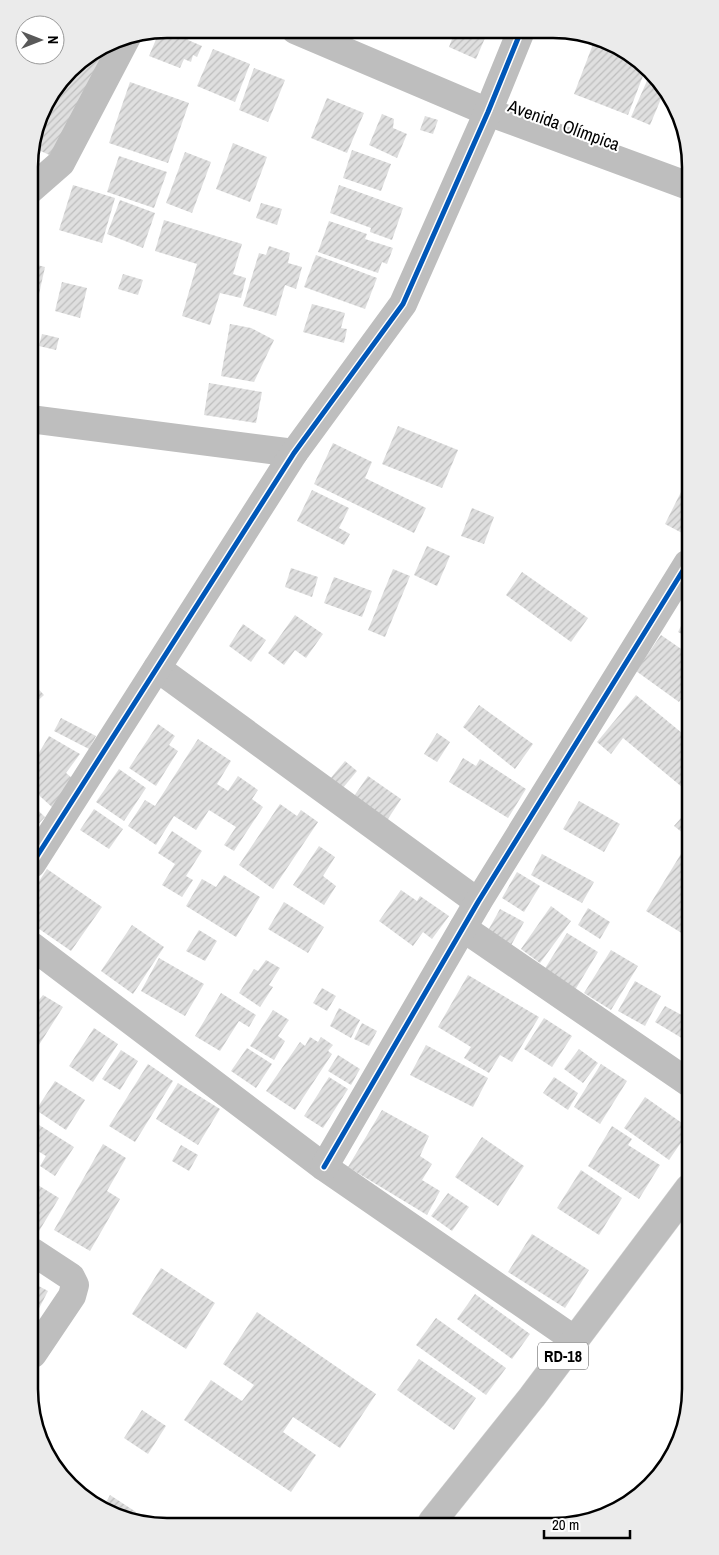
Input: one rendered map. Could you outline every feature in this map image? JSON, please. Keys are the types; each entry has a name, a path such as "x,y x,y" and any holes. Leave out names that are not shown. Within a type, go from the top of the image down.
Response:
{"street":[{"name":"Avenida Olímpica","path":"314,38 488,112 682,184"},
{"path":"38,855 294,453 403,304 488,112 518,38"},
{"path":"38,183 61,163 123,45"},
{"path":"38,420 294,453"},
{"path":"324,1167 478,902 682,573"},
{"path":"157,668 478,902"},
{"path":"463,928 681,1078"},
{"path":"38,951 324,1167 575,1340"},
{"name":"RD-18","path":"435,1518 575,1340 681,1198"},
{"path":"38,1255 71,1277 75,1286 72,1296 38,1347"}],"building":[{"path":"157,38 189,38 188,40 202,46 197,57 193,55 191,62 184,59 180,68 149,56"},
{"path":"452,38 485,38 476,59 449,47"},
{"path":"593,44 617,55 643,75 628,115 574,94"},
{"path":"213,49 250,64 235,102 197,86"},
{"path":"103,55 56,158 39,150 47,117 69,81 81,69"},
{"path":"254,68 285,80 268,122 239,110"},
{"path":"648,79 661,98 650,125 631,117"},
{"path":"130,82 189,103 168,163 109,143"},
{"path":"327,98 364,113 347,153 311,138"},
{"path":"382,114 394,119 393,128 407,134 397,158 369,145"},
{"path":"425,116 438,120 433,134 420,130"},
{"path":"233,143 267,157 250,202 216,189"},
{"path":"352,150 391,164 381,191 343,178"},
{"path":"185,152 211,162 192,213 166,203"},
{"path":"119,156 167,172 154,208 107,192"},
{"path":"73,185 115,198 102,243 59,230"},
{"path":"339,185 403,208 392,240 370,232 371,228 330,213"},
{"path":"120,200 155,213 143,248 107,234"},
{"path":"261,203 282,209 277,225 256,218"},
{"path":"164,220 242,244 233,274 246,278 241,298 220,293 210,325 182,316 197,264 155,251"},
{"path":"329,221 367,234 365,239 393,248 387,264 382,262 378,273 318,252"},
{"path":"269,246 290,253 288,263 302,267 296,289 285,285 276,316 243,306 259,253 266,255"},
{"path":"316,255 377,278 365,309 304,287"},
{"path":"38,265 45,267 38,294"},
{"path":"123,274 143,280 138,295 118,289"},
{"path":"62,282 87,288 80,318 55,311"},
{"path":"312,304 345,313 341,328 347,329 344,343 303,332"},
{"path":"230,324 251,328 274,340 254,382 221,376"},
{"path":"42,334 59,338 56,350 39,346"},
{"path":"209,383 262,392 256,423 204,415"},
{"path":"398,426 458,450 442,488 382,464"},
{"path":"333,443 372,462 365,478 426,508 414,533 314,484"},
{"path":"312,490 349,508 339,528 350,534 344,545 297,521"},
{"path":"682,491 682,533 665,524"},
{"path":"472,508 494,517 484,544 461,536"},
{"path":"427,546 450,556 437,586 414,575"},
{"path":"291,568 318,577 312,597 285,587"},
{"path":"393,569 410,576 385,637 368,630"},
{"path":"522,572 588,618 571,642 506,595"},
{"path":"334,577 372,591 362,617 324,603"},
{"path":"295,615 323,634 306,658 295,650 284,665 268,653"},
{"path":"243,624 266,640 251,662 229,646"},
{"path":"682,625 682,634 678,632"},
{"path":"661,635 682,649 682,698 679,702 636,671"},
{"path":"38,689 44,695 38,701"},
{"path":"636,695 682,733 681,787 623,738 611,754 597,742"},
{"path":"479,705 533,744 515,769 463,727"},
{"path":"61,718 96,736 89,749 54,731"},
{"path":"158,724 175,736 169,745 178,751 156,786 129,768"},
{"path":"437,733 450,742 437,762 424,754"},
{"path":"49,736 80,754 66,773 72,778 53,808 38,794 38,754"},
{"path":"198,739 231,761 217,784 228,791 238,776 258,790 252,799 263,807 234,851 224,845 236,827 209,810 196,830 174,816 156,845 128,826 145,800 155,806"},
{"path":"463,758 476,766 480,759 526,789 508,818 449,782"},
{"path":"345,761 357,771 342,789 330,779"},
{"path":"119,769 146,788 124,821 96,802"},
{"path":"368,776 401,799 386,822 352,799"},
{"path":"579,801 620,824 604,852 563,829"},
{"path":"280,804 297,816 301,810 318,822 273,889 239,865"},
{"path":"94,809 123,829 109,849 80,830"},
{"path":"38,810 45,817 38,824"},
{"path":"681,817 681,832 674,826"},
{"path":"172,831 202,851 186,876 193,880 182,897 162,885 175,864 158,853"},
{"path":"319,846 335,857 323,876 336,886 324,905 293,885"},
{"path":"681,853 681,933 646,911"},
{"path":"542,854 594,882 582,903 531,875"},
{"path":"47,869 102,907 71,951 38,928 38,883"},
{"path":"517,872 540,886 524,912 502,898"},
{"path":"224,875 260,897 236,937 186,906 202,879 216,887"},
{"path":"401,890 417,901 420,896 449,916 432,939 423,932 413,946 379,921"},
{"path":"284,902 324,927 308,953 268,929"},
{"path":"551,906 571,921 540,963 521,949"},
{"path":"588,908 610,922 600,939 578,925"},
{"path":"500,909 524,922 509,949 485,936"},
{"path":"132,925 164,947 133,994 101,971"},
{"path":"199,930 217,941 205,961 186,951"},
{"path":"567,933 598,952 572,995 541,975"},
{"path":"611,950 638,966 611,1010 584,993"},
{"path":"159,958 204,984 185,1016 141,991"},
{"path":"266,960 280,968 269,985 273,987 260,1007 239,993 254,969 258,971"},
{"path":"468,975 539,1017 512,1062 500,1055 489,1073 464,1058 471,1047 438,1027"},
{"path":"635,981 661,996 645,1026 618,1011"},
{"path":"322,988 336,996 327,1011 313,1003"},
{"path":"221,993 256,1015 249,1027 239,1021 220,1051 195,1036"},
{"path":"43,995 63,1007 38,1047 38,1001"},
{"path":"665,1006 681,1015 681,1038 655,1022"},
{"path":"339,1008 360,1020 351,1038 330,1026"},
{"path":"273,1010 289,1020 278,1036 285,1041 274,1060 250,1046"},
{"path":"544,1018 572,1036 552,1067 524,1049"},
{"path":"362,1023 377,1031 369,1046 354,1039"},
{"path":"94,1028 118,1044 93,1082 69,1066"},
{"path":"310,1037 318,1042 321,1037 333,1045 328,1051 332,1054 295,1110 266,1091 300,1042 305,1046"},
{"path":"426,1045 488,1078 473,1107 410,1075"},
{"path":"247,1048 272,1064 256,1088 231,1071"},
{"path":"579,1049 598,1063 583,1083 564,1069"},
{"path":"121,1050 138,1061 120,1090 102,1079"},
{"path":"338,1055 360,1069 351,1085 328,1071"},
{"path":"148,1064 173,1081 135,1142 109,1126"},
{"path":"601,1064 627,1081 600,1124 574,1107"},
{"path":"329,1077 348,1089 323,1128 304,1116"},
{"path":"554,1077 578,1093 568,1110 543,1093"},
{"path":"55,1081 85,1100 66,1130 38,1111 38,1107"},
{"path":"178,1083 220,1109 198,1145 156,1119"},
{"path":"645,1097 681,1123 681,1142 669,1160 624,1128"},
{"path":"382,1110 429,1136 420,1156 432,1164 422,1180 440,1191 427,1215 348,1167"},
{"path":"38,1124 74,1147 55,1176 40,1166 46,1156 38,1151"},
{"path":"612,1126 632,1139 628,1145 660,1165 639,1199 588,1166"},
{"path":"482,1137 524,1166 498,1206 455,1177"},
{"path":"103,1144 126,1158 107,1191 120,1199 90,1251 54,1230"},
{"path":"181,1145 198,1155 189,1171 172,1161"},
{"path":"581,1170 622,1198 599,1235 557,1208"},
{"path":"38,1185 59,1198 38,1233"},
{"path":"448,1193 469,1207 452,1231 431,1216"},
{"path":"532,1234 589,1270 565,1308 508,1272"},
{"path":"161,1268 215,1303 186,1349 132,1314"},
{"path":"38,1286 48,1291 38,1310"},
{"path":"475,1294 530,1334 512,1359 457,1319"},
{"path":"257,1312 376,1394 340,1448 293,1417 283,1432 316,1455 291,1492 184,1420 211,1380 242,1401 254,1385 223,1364"},
{"path":"436,1318 506,1368 486,1395 416,1345"},
{"path":"419,1359 476,1398 454,1430 397,1390"},
{"path":"142,1410 166,1426 148,1454 124,1438"},
{"path":"110,1495 136,1512 135,1513 125,1511 106,1502"}],"cycle path":[{"path":"38,855 294,453 403,304 488,112 518,38"},
{"path":"324,1167 478,902 682,573"}]}
